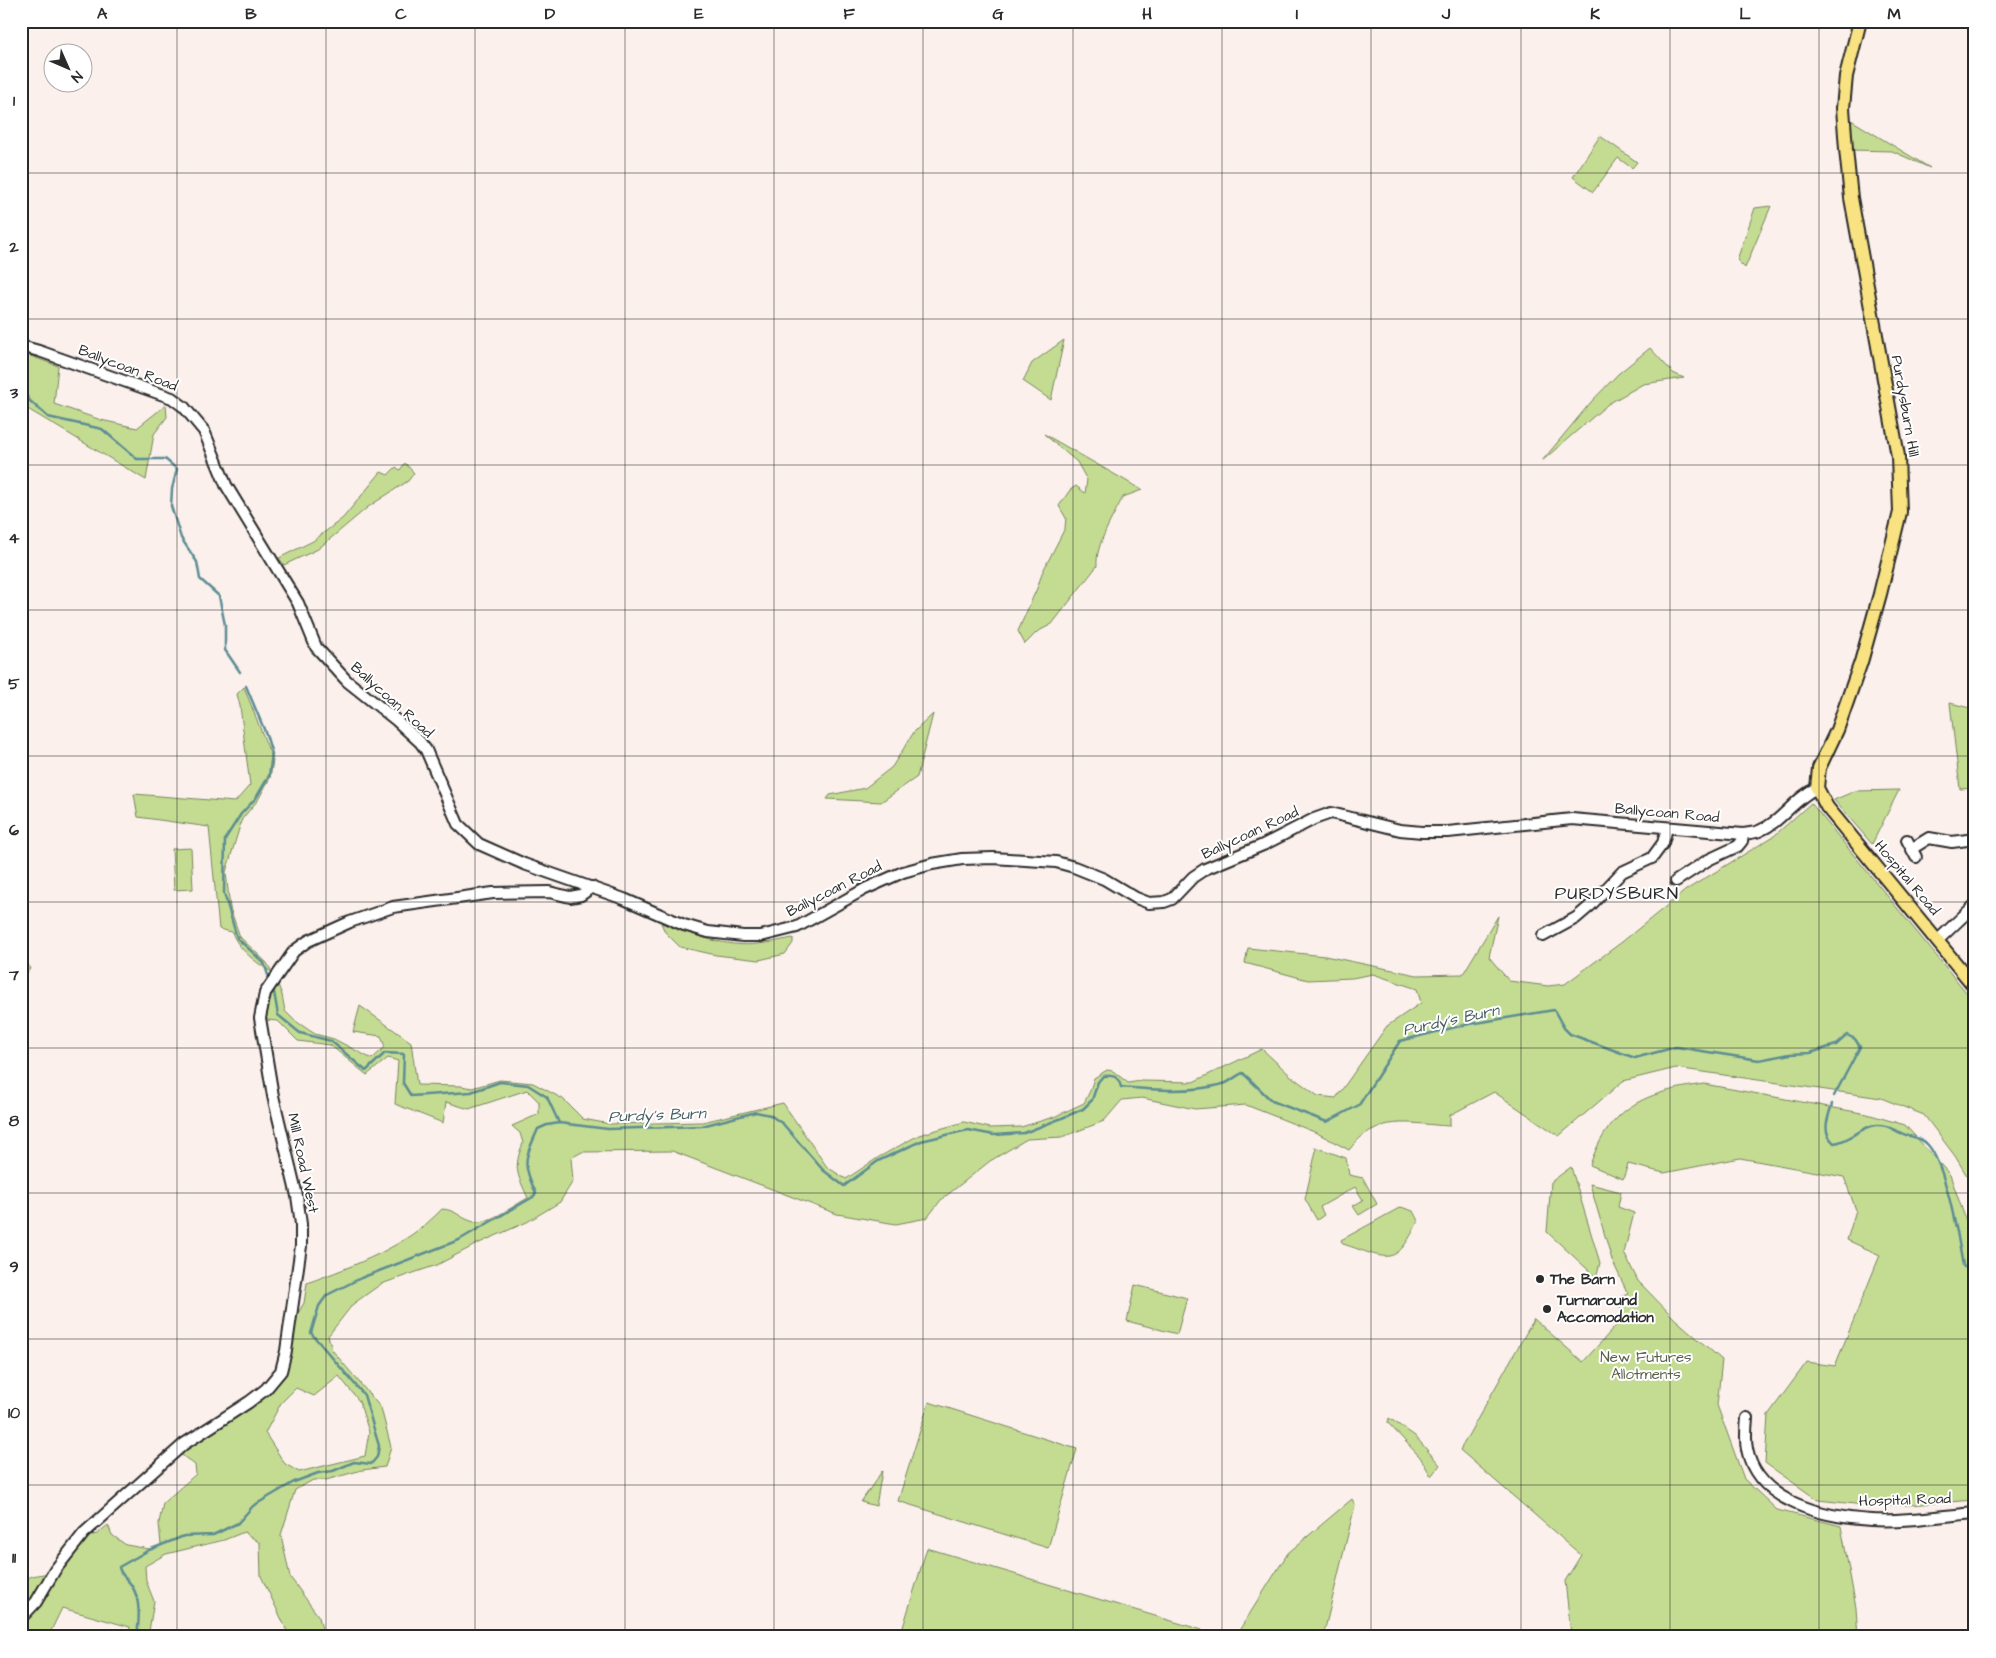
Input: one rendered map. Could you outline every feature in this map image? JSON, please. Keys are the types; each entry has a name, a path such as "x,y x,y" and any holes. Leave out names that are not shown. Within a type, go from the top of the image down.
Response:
{"main road":[{"name":"Purdysburn Hill","path":"1817,788 1819,768 1838,730 1861,662 1900,512 1898,456 1851,198 1846,150 1843,108 1846,76 1860,21"},
{"name":"Hospital Road","path":"1817,788 1827,807 1975,987"}],"street":[{"name":"Ballycoan Road","path":"21,346 157,392 172,398 184,407 204,431 226,485 298,603 316,647 347,681 420,742 426,750 458,824 479,844 524,864 592,887 684,925 708,932 761,936 797,927 865,889 903,872 932,864 962,859 993,858 1056,862 1104,879 1136,898 1149,903 1164,902 1172,899 1193,877 1205,869 1263,845 1314,819 1331,813 1400,830 1422,832 1448,832 1572,819 1743,834 1760,831 1775,821 1809,791 1817,788"},
{"path":"1543,936 1576,918 1622,872 1652,858 1663,843 1667,828"},
{"path":"1676,881 1708,860 1738,846 1742,841 1743,834"},
{"path":"1912,848 1929,838 1952,842 1975,839"},
{"name":"Mill Road West","path":"21,1618 36,1602 55,1570 84,1533 184,1444 249,1402 266,1389 281,1371 286,1351 300,1253 301,1224 297,1196 273,1096 260,1018 265,993 294,951 308,941 350,922 393,907 493,893 550,892 570,896 581,895 592,887"},
{"path":"1938,940 1975,905"},
{"name":"Hospital Road","path":"1748,1418 1747,1449 1752,1466 1761,1479 1774,1491 1793,1502 1813,1510 1872,1520 1975,1513"}],"green space":[{"path":"1851,120 1930,168 1892,151 1851,150"},
{"path":"1600,136 1637,162 1632,168 1618,158 1593,192 1573,177"},
{"path":"1771,206 1745,268 1737,260 1755,208"},
{"path":"1064,340 1051,400 1023,381 1032,363"},
{"path":"1650,348 1673,373 1684,378 1643,384 1608,404 1542,461 1591,402 1618,374"},
{"path":"25,354 58,366 54,404 101,420 137,428 166,405 167,417 154,434 146,480 21,405 21,360"},
{"path":"1044,434 1142,490 1123,497 1102,540 1097,558 1097,566 1052,624 1037,632 1025,644 1018,631 1042,573 1065,528 1066,518 1059,506 1070,490 1076,486 1085,493 1087,480 1077,462"},
{"path":"405,463 414,473 408,481 368,507 318,549 284,565 279,558 313,541 343,518 381,472 388,475 396,467 400,470"},
{"path":"244,687 273,761 270,778 258,800 242,819 226,872 230,908 240,937 267,963 272,972 248,955 238,944 232,932 219,929 209,827 138,817 134,794 235,802 250,785 237,694"},
{"path":"1950,703 1970,708 1975,730 1975,788 1960,789"},
{"path":"933,714 917,777 881,802 827,799 830,795 865,788 892,767 914,732"},
{"path":"1899,790 1872,844 1834,800 1855,791"},
{"path":"1811,803 1975,1003 1975,1189 1955,1156 1924,1115 1881,1098 1676,1068 1623,1081 1559,1136 1494,1092 1450,1115 1450,1126 1395,1123 1382,1126 1371,1130 1360,1138 1349,1150 1317,1133 1246,1105 1195,1109 1142,1098 1122,1100 1104,1121 1062,1137 1027,1139 990,1161 941,1200 927,1218 896,1224 837,1214 672,1151 582,1152 571,1158 573,1181 560,1202 527,1222 477,1244 437,1265 381,1284 353,1304 328,1336 332,1350 381,1408 391,1447 385,1467 362,1470 326,1480 313,1480 295,1490 281,1535 290,1577 319,1617 324,1637 290,1637 261,1576 260,1543 244,1532 224,1540 166,1554 145,1566 146,1581 154,1601 148,1637 128,1637 130,1627 62,1608 48,1637 21,1637 21,1623 71,1550 84,1537 97,1534 108,1525 112,1535 126,1545 149,1549 161,1545 159,1523 163,1503 196,1474 195,1465 179,1453 283,1373 294,1320 304,1303 307,1283 379,1254 413,1234 442,1209 477,1222 492,1218 528,1198 519,1177 517,1165 523,1143 520,1133 512,1126 539,1114 539,1102 527,1090 469,1109 446,1102 443,1123 395,1104 398,1061 388,1058 367,1075 330,1045 298,1041 278,1021 266,1020 270,997 277,982 285,1011 294,1020 315,1034 334,1039 372,1059 385,1047 381,1036 353,1032 360,1006 411,1042 417,1085 472,1088 500,1080 533,1083 563,1099 583,1119 610,1124 703,1122 783,1103 827,1167 846,1179 879,1157 919,1135 964,1122 990,1128 1021,1127 1054,1117 1084,1103 1094,1078 1107,1070 1113,1071 1128,1083 1141,1081 1193,1082 1262,1049 1291,1076 1318,1096 1336,1098 1387,1026 1421,1003 1417,989 1373,974 1352,978 1308,980 1245,963 1248,948 1325,956 1417,975 1463,974 1498,916 1489,957 1509,981 1548,986 1565,984 1622,942 1686,890 1774,836","holes":["339,1376 359,1401 369,1432 365,1456 299,1472 285,1464 265,1433 281,1403 296,1388 314,1396"]},
{"path":"191,848 193,889 174,890 172,849"},
{"path":"661,923 696,936 734,944 758,944 793,938 793,943 785,954 759,960 716,955 680,947 665,932"},
{"path":"21,948 30,969 21,979"},
{"path":"1704,1084 1867,1114 1905,1125 1950,1175 1975,1246 1975,1500 1909,1505 1864,1505 1818,1500 1765,1463 1768,1415 1807,1362 1835,1366 1880,1255 1847,1240 1856,1210 1844,1177 1740,1158 1664,1173 1628,1164 1623,1179 1590,1165 1598,1145 1608,1129 1633,1105 1665,1092"},
{"path":"1315,1147 1346,1158 1349,1175 1363,1178 1377,1204 1359,1215 1353,1206 1363,1200 1355,1187 1320,1207 1324,1215 1317,1220 1305,1199 1316,1151"},
{"path":"1571,1167 1600,1263 1596,1277 1547,1232 1551,1182"},
{"name":"New Futures Allotments","path":"1590,1184 1621,1192 1618,1207 1634,1213 1624,1253 1638,1281 1675,1319 1722,1360 1717,1405 1744,1479 1777,1510 1841,1526 1856,1608 1858,1637 1574,1637 1571,1634 1565,1581 1581,1555 1460,1450 1534,1319 1583,1362 1623,1318 1618,1298 1628,1294 1612,1260"},
{"path":"1401,1207 1413,1211 1418,1221 1410,1237 1396,1254 1380,1256 1343,1244 1341,1240"},
{"path":"1135,1285 1187,1298 1177,1334 1127,1321"},
{"path":"929,1402 1077,1449 1048,1548 898,1501"},
{"path":"1389,1418 1415,1436 1440,1465 1431,1476 1420,1457 1388,1423"},
{"path":"882,1471 876,1506 861,1502"},
{"path":"1352,1499 1355,1505 1323,1637 1235,1637 1288,1553"},
{"path":"927,1548 1202,1630 1200,1637 900,1637"},
{"path":"49,1573 36,1594 21,1609 21,1582 32,1576"}],"waterway":[{"path":"21,387 30,401 48,417 102,429 137,459 165,459 177,469 172,489 171,506 181,538 197,562 200,579 219,596 225,625 225,650 240,672"},
{"path":"246,686 266,734 272,754 269,776 256,798 241,814 225,839 224,893 237,938 264,963 268,975"},
{"path":"274,992 278,1015 300,1033 331,1041 366,1071 385,1053 404,1054 403,1083 411,1096 471,1092 500,1082 528,1085 547,1097 559,1123"},
{"name":"Purdy's Burn","path":"137,1637 139,1617 137,1598 132,1586 119,1567 149,1550 184,1536 213,1535 238,1523 253,1506 294,1482 318,1473 333,1471 354,1462 371,1464 377,1457 379,1446 364,1395 311,1333 319,1306 327,1295 361,1278 459,1240 533,1197 536,1193 528,1174 526,1161 538,1129 547,1125 559,1123 608,1129 702,1126 756,1112 770,1115 783,1124 823,1170 844,1186 878,1161 921,1141 968,1130 994,1135 1024,1133 1062,1118 1083,1109 1092,1100 1098,1082 1103,1076 1115,1077 1121,1087 1172,1090 1211,1087 1228,1082 1243,1073 1272,1101 1327,1122 1359,1105 1400,1041 1464,1025 1554,1010 1564,1028 1570,1034 1635,1058 1676,1047 1759,1060 1790,1054 1810,1053 1836,1045 1847,1035 1855,1039 1860,1047 1834,1096"},
{"name":"Purdy's Burn","path":"1832,1104 1827,1120 1827,1130 1830,1139 1834,1143 1845,1140 1870,1126 1880,1125 1919,1139 1928,1145 1940,1168 1945,1185 1955,1221 1963,1266 1975,1274"}],"place":[{"name":"The Barn","path":"1540,1279"},
{"name":"Turnaround Accomodation","path":"1547,1309"}],"district":[{"name":"PURDYSBURN","path":"1617,893"}]}
